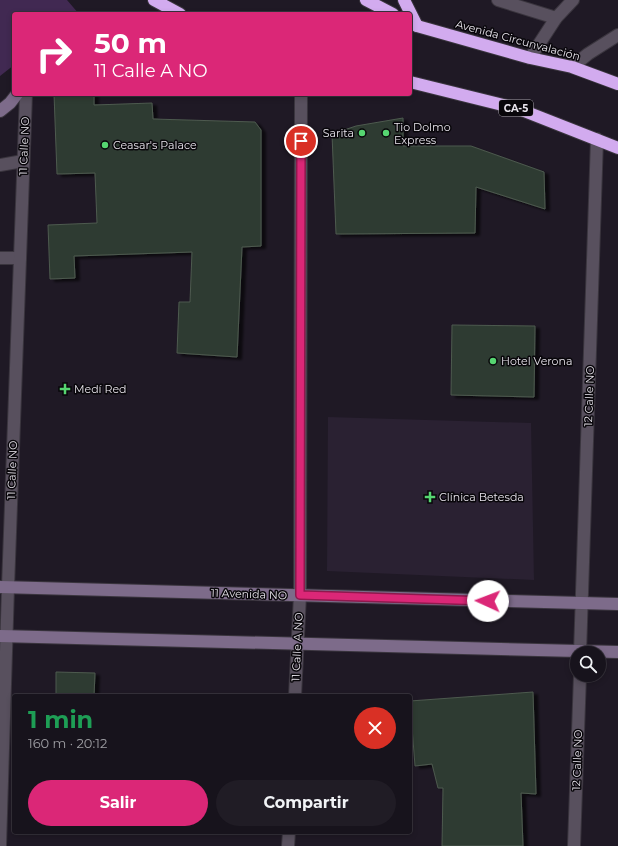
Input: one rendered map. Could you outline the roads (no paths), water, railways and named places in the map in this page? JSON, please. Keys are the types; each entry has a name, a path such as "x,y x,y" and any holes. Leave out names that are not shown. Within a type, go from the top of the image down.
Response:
{"highway":[{"path":"154,0 172,12"},
{"path":"366,0 389,12"},
{"path":"404,0 408,12"},
{"name":"Avenida Circunvalación","path":"413,24 530,58 572,67 618,84"},
{"name":"CA-5","path":"412,82 519,109 618,148"}],"street":[{"path":"498,0 556,18"},
{"path":"530,58 556,18 573,0"},
{"path":"572,67 588,54 618,35"},
{"path":"0,111 10,103 15,96"},
{"name":"11 Calle NO","path":"0,846 4,587 20,258 26,96"},
{"name":"11 Calle A NO","path":"295,694 300,595 302,96"},
{"name":"12 Calle NO","path":"580,646 597,139"},
{"path":"0,165 23,161"},
{"path":"0,258 20,258"},
{"name":"11 Avenida NO","path":"4,587 618,604"},
{"path":"3,636 570,652"},
{"path":"606,652 618,652"},
{"name":"12 Calle NO","path":"574,846 580,682"},
{"path":"288,846 289,834"}],"place":[{"name":"Sarita","path":"362,133"},
{"name":"Tio Dolmo Express","path":"386,133"},
{"name":"Ceasar's Palace","path":"105,145"},
{"name":"Hotel Verona","path":"493,361"},
{"name":"Medí Red","path":"65,389"},
{"name":"Clínica Betesda","path":"430,497"}]}
